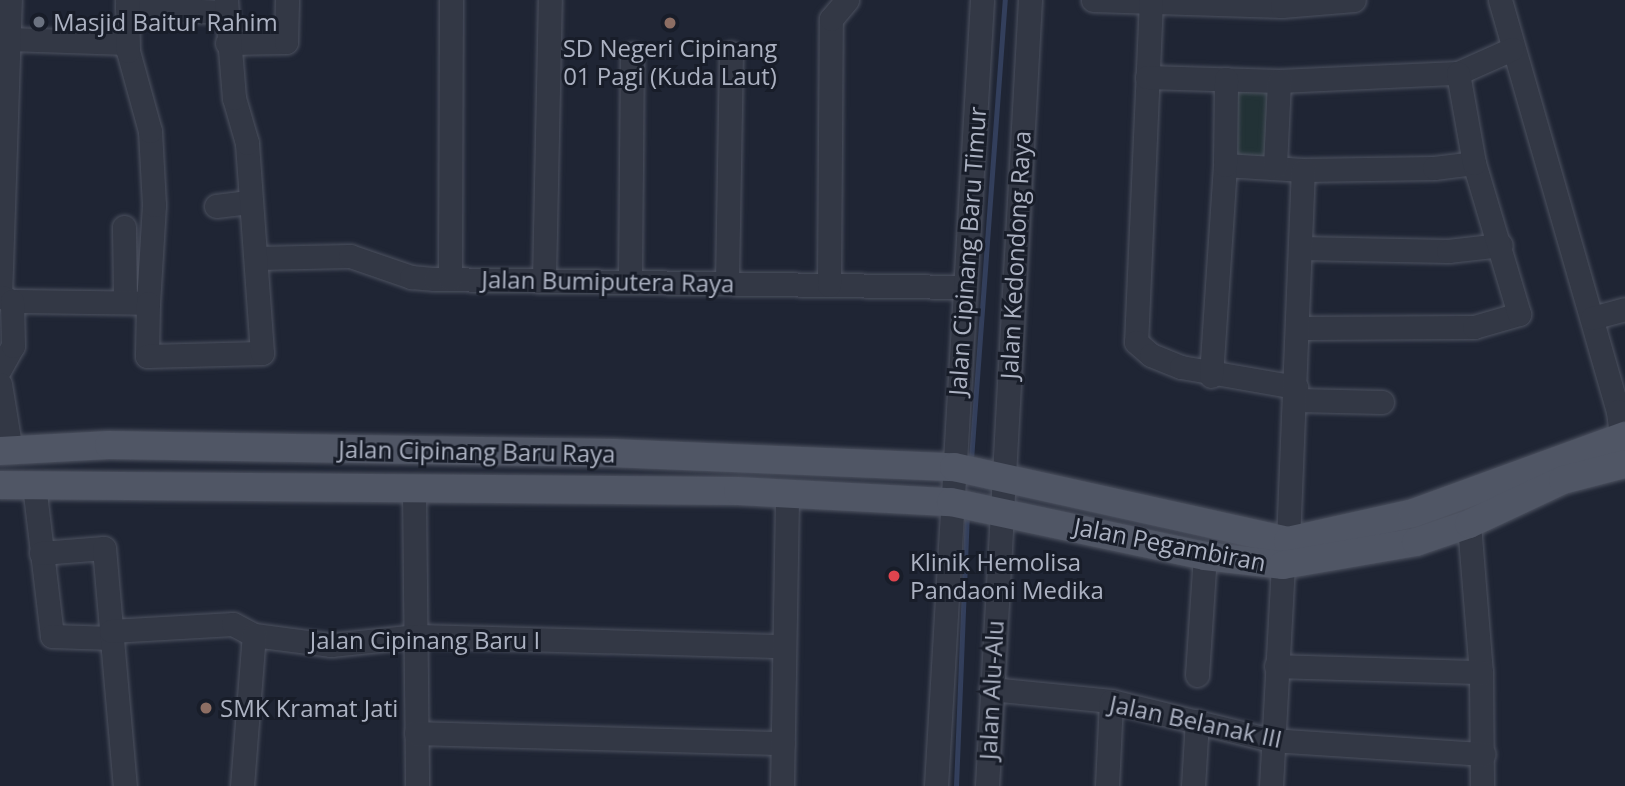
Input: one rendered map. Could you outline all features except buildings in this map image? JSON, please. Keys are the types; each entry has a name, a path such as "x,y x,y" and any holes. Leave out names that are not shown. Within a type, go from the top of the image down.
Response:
{"main road":[{"name":"Jalan Cipinang Baru Raya","path":"6,451 109,445 626,453 979,471"},
{"name":"Jalan Pegambiran","path":"979,471 1285,553 1624,446"},
{"name":"Jalan Pegambiran","path":"975,505 1205,556 1380,552 1469,524 1563,480 1624,446"},
{"name":"Jalan Cipinang Baru Raya","path":"0,485 414,491 788,492 975,505"}],"street":[{"path":"0,369 13,346 5,299 4,63 9,39 10,0"},
{"path":"227,43 286,43 287,0"},
{"path":"450,279 451,0"},
{"path":"544,279 550,0"},
{"path":"829,285 831,19 847,0"},
{"name":"Jalan Cipinang Baru Timur","path":"975,505 979,471 962,287 982,0"},
{"name":"Jalan Kedondong Raya","path":"975,505 1030,0"},
{"path":"1093,0 1282,6 1354,0"},
{"path":"1500,0 1592,318 1624,446"},
{"path":"1151,1 1136,342 1151,355 1211,376 1296,394 1382,402"},
{"path":"124,227 137,302 147,356 259,355 264,349 247,143 234,98 225,6 127,4 127,43 150,131 154,205 137,302"},
{"path":"9,39 127,43"},
{"path":"1147,77 1279,81 1458,73 1512,49"},
{"path":"727,281 731,53"},
{"path":"630,279 632,54"},
{"path":"1300,328 1452,329 1519,314 1501,245 1474,163 1458,73"},
{"path":"1211,376 1225,165 1226,79"},
{"path":"1275,166 1279,81"},
{"path":"1225,165 1275,166 1303,170 1434,168 1474,163"},
{"path":"1271,786 1271,740 1300,328 1303,170"},
{"path":"216,206 251,202"},
{"path":"1300,248 1435,251 1501,245"},
{"name":"Jalan Bumiputera Raya","path":"257,258 349,256 411,277 450,279 630,279 962,287"},
{"path":"5,299 137,302"},
{"path":"1592,318 1625,309"},
{"path":"0,384 6,451"},
{"path":"34,485 41,553 104,548 125,786"},
{"path":"414,491 418,636 417,786"},
{"path":"782,786 788,492"},
{"path":"936,786 975,505"},
{"name":"Jalan Alu-Alu","path":"975,505 991,688 987,786"},
{"path":"1469,524 1481,672 1484,754 1482,786"},
{"name":"Jalan Cipinang Baru I","path":"41,553 52,636 233,624 254,635 331,645 418,636 784,646"},
{"path":"1196,675 1205,556"},
{"path":"242,786 254,635"},
{"path":"1276,666 1481,672"},
{"name":"Jalan Belanak III","path":"991,688 1111,701 1271,740 1484,754"},
{"path":"1107,786 1111,701"},
{"path":"1193,786 1197,721"},
{"path":"416,733 783,743"}],"shaded area":[{"path":"1273,86 1271,157 1228,156 1229,87"}],"waterway":[{"path":"971,460 1005,0"},
{"path":"956,786 967,514"}],"place":[{"name":"Masjid Baitur Rahim","path":"39,22"},
{"name":"SD Negeri Cipinang 01 Pagi (Kuda Laut)","path":"670,23"},
{"name":"Klinik Hemolisa Pandaoni Medika","path":"894,576"},
{"name":"SMK Kramat Jati","path":"206,708"}]}
